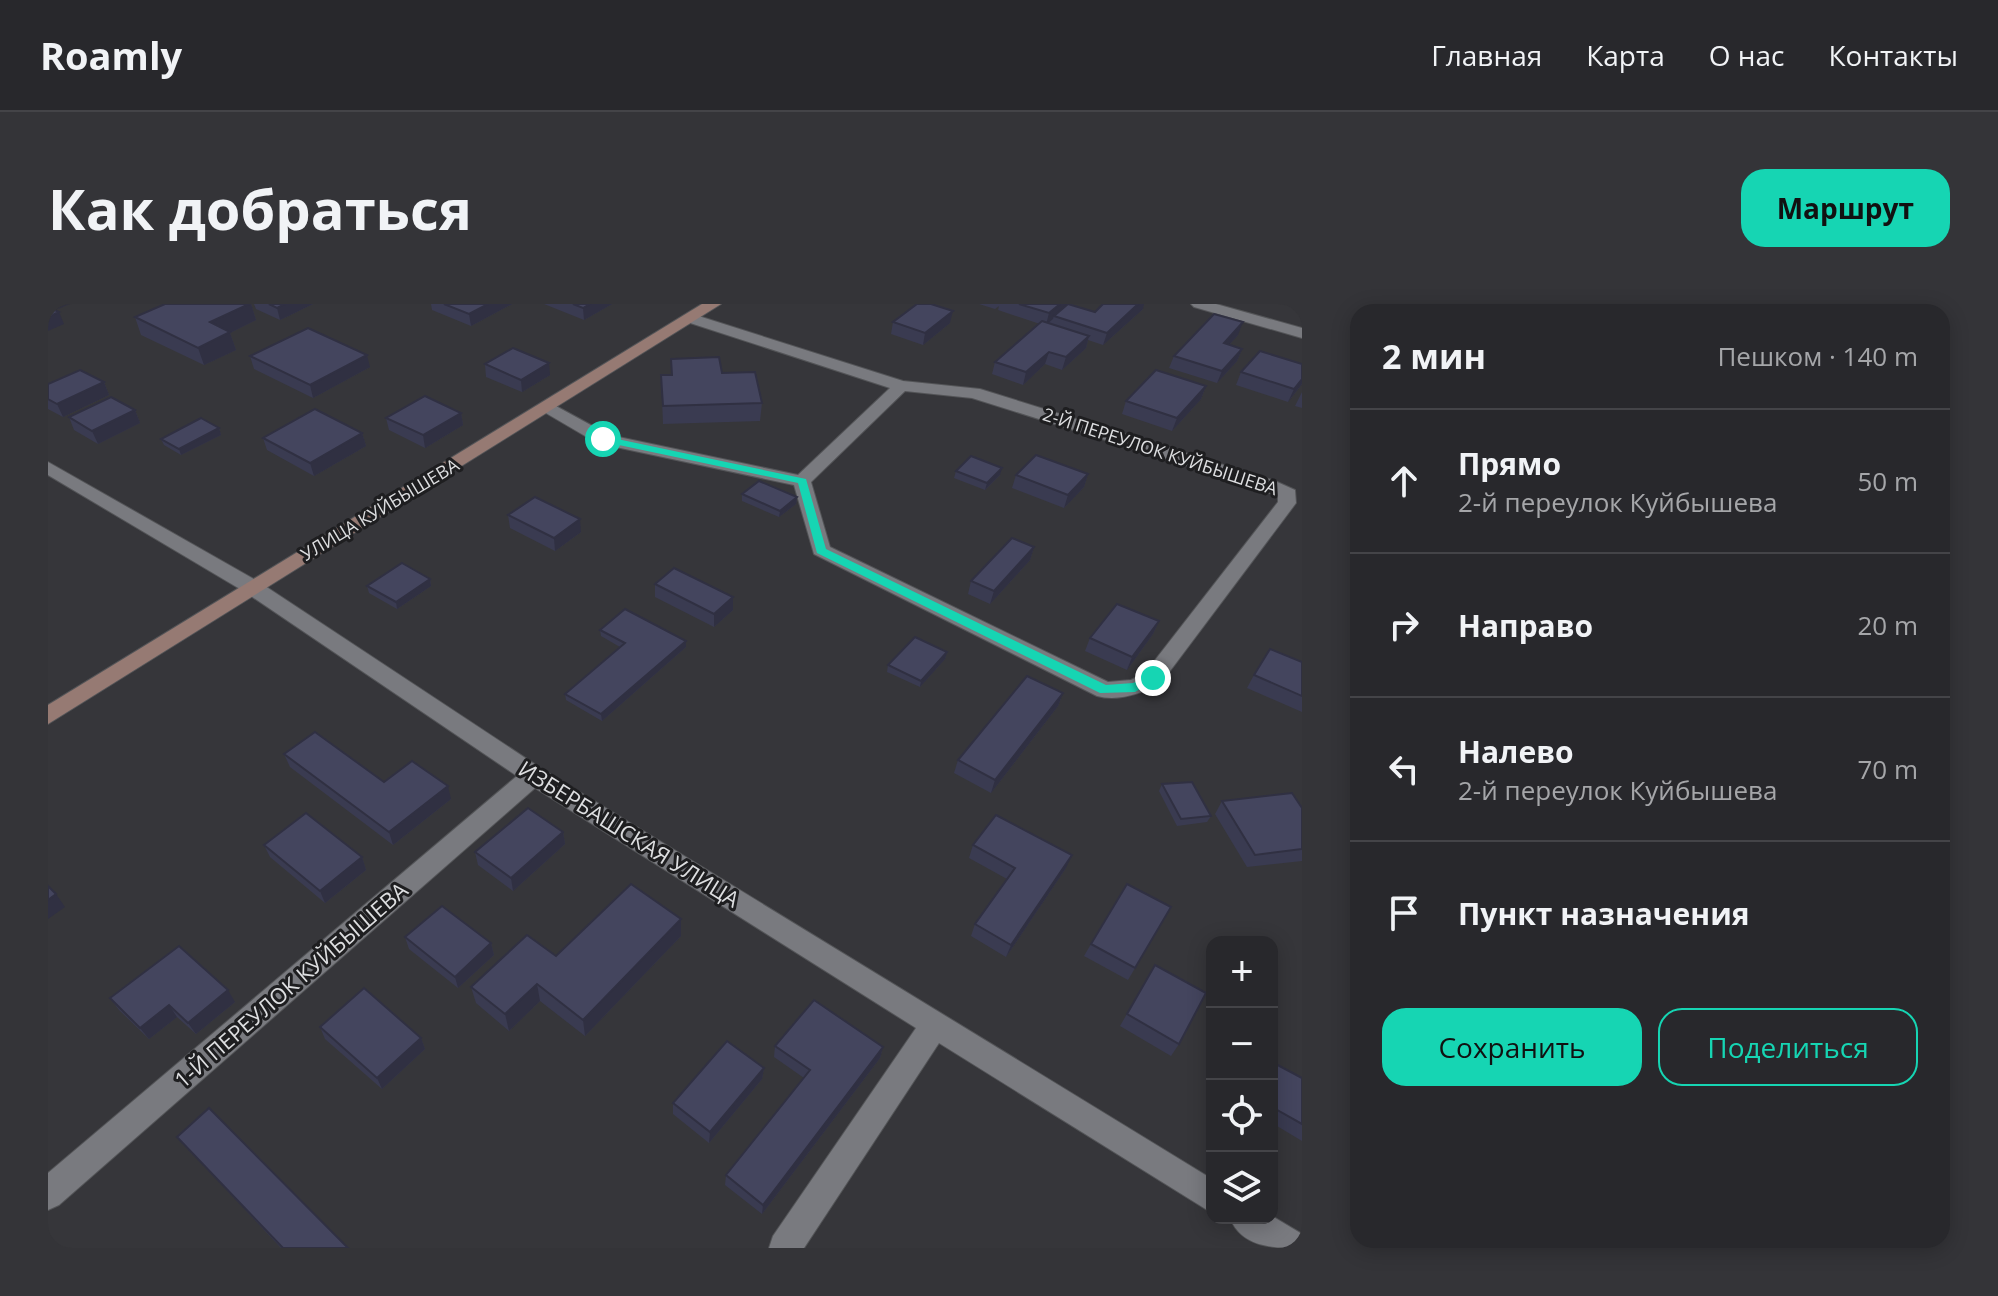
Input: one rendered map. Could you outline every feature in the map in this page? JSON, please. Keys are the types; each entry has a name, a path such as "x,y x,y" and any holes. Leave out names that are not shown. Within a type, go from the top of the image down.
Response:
{"street":[{"name":"УЛИЦА КУЙБЫШЕВА","path":"48,716 713,304"},
{"path":"1199,304 1302,333"},
{"name":"2-Й ПЕРЕУЛОК КУЙБЫШЕВА","path":"689,318 901,386 974,393 1268,485 1288,494 1287,503 1153,678 1135,687 1105,690 821,550 802,481"},
{"path":"548,409 603,439 802,481 901,386"},
{"name":"ИЗБЕРБАШСКАЯ УЛИЦА","path":"48,467 252,587 534,775 1206,1193"},
{"name":"1-Й ПЕРЕУЛОК КУЙБЫШЕВА","path":"48,1194 534,775"},
{"path":"785,1248 934,1025"},
{"path":"1256,1224 1294,1248"}],"building":[{"path":"165,304 249,304 210,322 230,332 198,348 135,317"},
{"path":"444,304 488,304 469,314"},
{"path":"917,304 931,304 953,311 925,333 893,322"},
{"path":"1019,304 1060,304 1049,313"},
{"path":"1068,304 1095,312 1103,304 1138,304 1107,333 1054,316"},
{"path":"48,307 59,312 48,317"},
{"path":"1214,314 1243,322 1224,343 1242,349 1222,371 1174,356"},
{"path":"1042,321 1089,336 1066,357 1049,352 1026,372 995,362"},
{"path":"308,328 367,355 310,385 250,356"},
{"path":"513,348 549,363 521,380 485,364"},
{"path":"1260,351 1302,364 1302,379 1294,389 1241,372"},
{"path":"719,357 722,373 755,372 762,403 663,406 661,375 672,375 671,359"},
{"path":"80,370 104,382 57,404 48,399 48,384"},
{"path":"1156,370 1206,386 1177,418 1126,401"},
{"path":"425,396 461,413 423,435 386,418"},
{"path":"111,397 135,410 92,431 69,417"},
{"path":"315,409 362,433 310,463 263,438"},
{"path":"201,418 219,428 179,449 161,439"},
{"path":"1036,455 1088,474 1068,495 1016,475"},
{"path":"971,456 1002,468 987,483 956,471"},
{"path":"759,481 797,497 780,511 742,494"},
{"path":"535,497 580,519 554,538 508,515"},
{"path":"1012,538 1034,547 994,591 971,581"},
{"path":"402,563 430,579 396,602 367,586"},
{"path":"674,568 733,597 714,614 655,584"},
{"path":"1117,604 1159,621 1132,657 1090,638"},
{"path":"625,609 686,641 601,714 565,694 625,643 600,630"},
{"path":"915,637 947,652 921,681 888,665"},
{"path":"1270,649 1302,662 1302,696 1254,675"},
{"path":"1027,676 1063,693 995,780 958,760"},
{"path":"315,732 384,782 412,761 448,786 389,832 284,754"},
{"path":"1192,782 1211,816 1181,819 1162,784"},
{"path":"1292,793 1302,808 1302,849 1255,855 1222,801"},
{"path":"528,808 563,832 511,878 475,852"},
{"path":"306,813 362,857 320,891 264,845"},
{"path":"996,815 1072,855 1011,945 975,924 1015,868 973,845"},
{"path":"631,884 681,919 583,1020 537,984 505,1014 471,987 527,935 556,956"},
{"path":"1127,884 1171,907 1135,968 1091,944"},
{"path":"48,886 56,894 48,900"},
{"path":"442,906 491,943 455,977 405,937"},
{"path":"179,946 228,990 188,1023 169,1005 140,1028 110,998"},
{"path":"1155,965 1206,993 1179,1044 1127,1014"},
{"path":"364,988 421,1038 377,1078 320,1027"},
{"path":"814,1000 883,1047 763,1205 726,1175 810,1070 775,1046"},
{"path":"727,1041 764,1068 710,1132 673,1103"},
{"path":"1278,1065 1302,1078 1302,1124 1278,1110"},
{"path":"209,1108 348,1248 283,1248 177,1137"}],"route":[{"path":"603,439 802,481 821,550 1105,690 1135,687 1153,678"}]}
